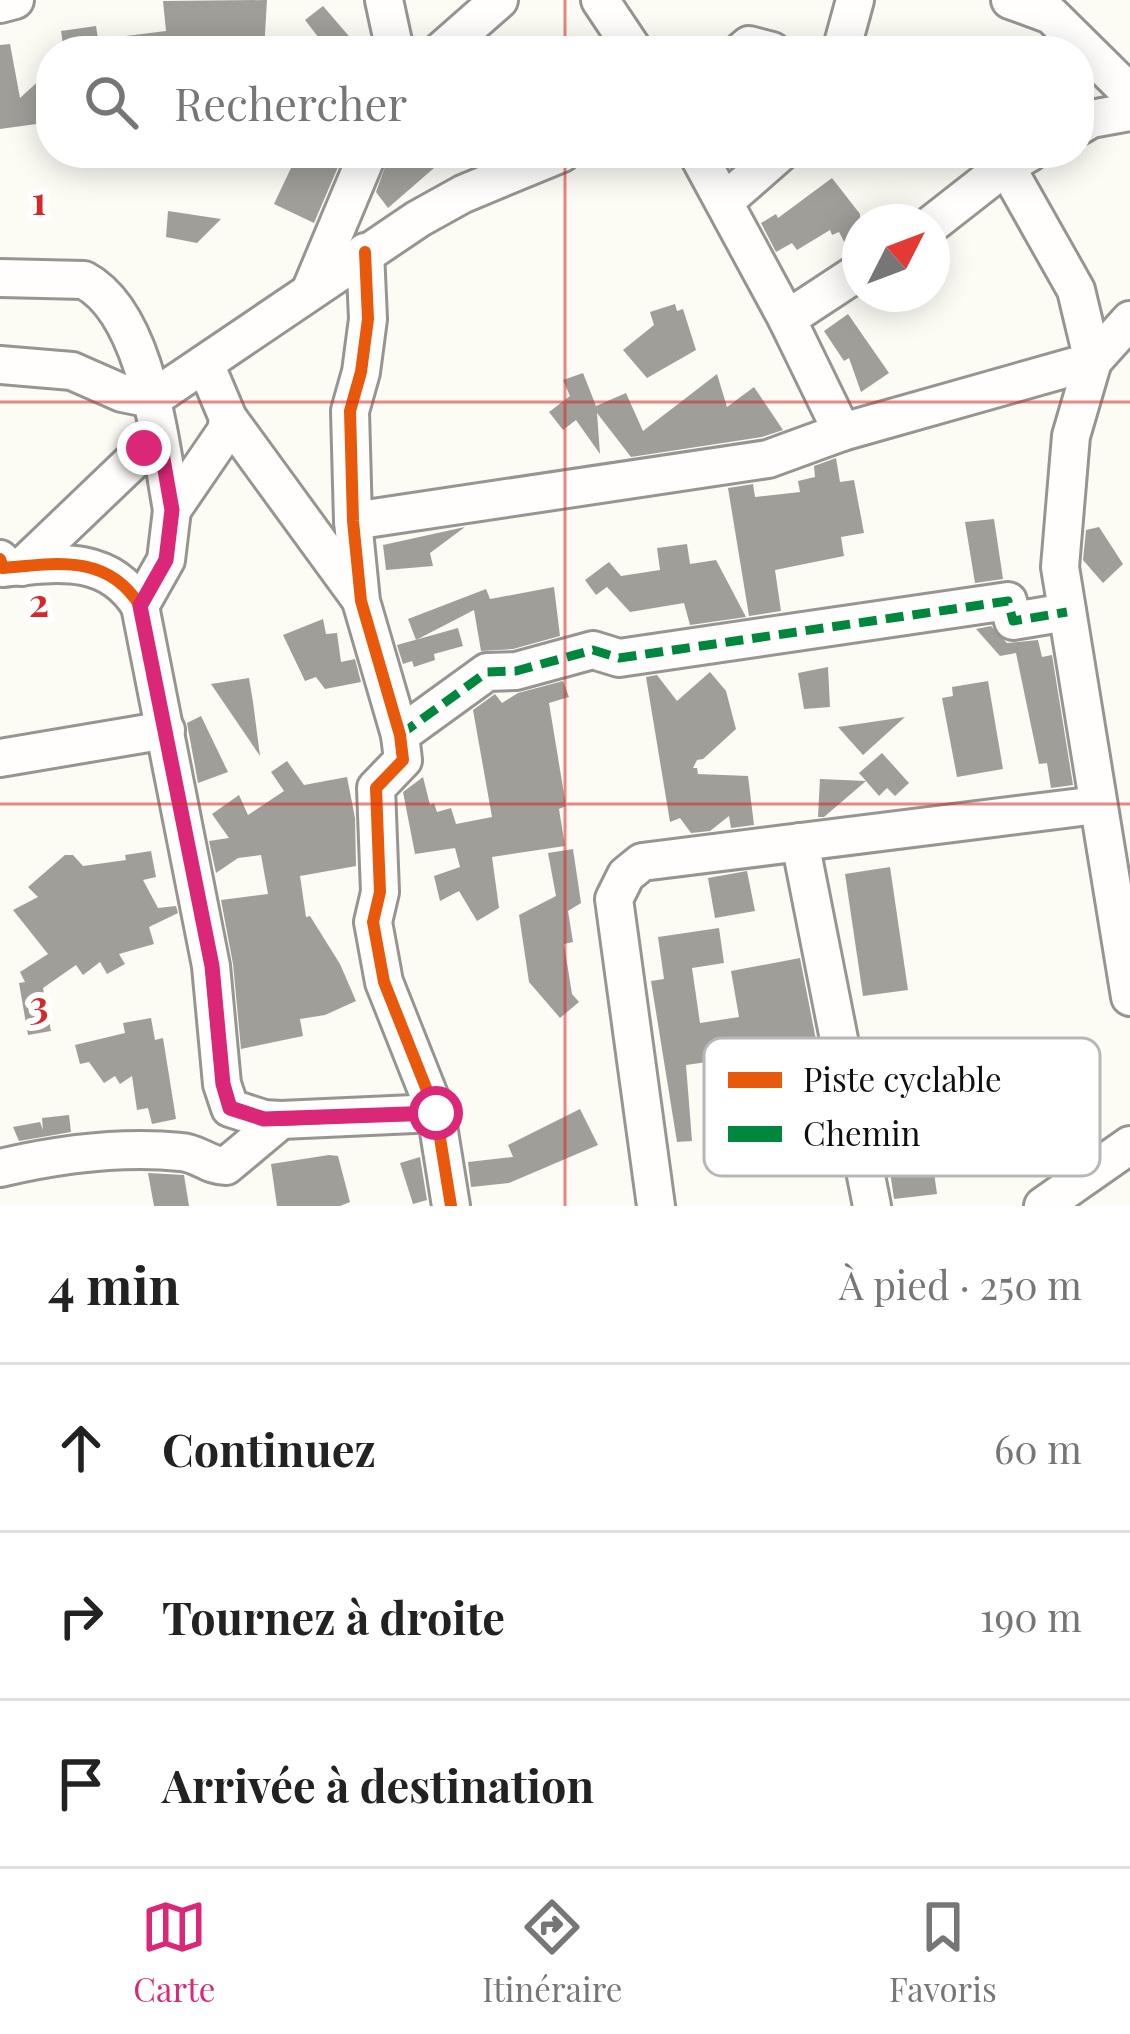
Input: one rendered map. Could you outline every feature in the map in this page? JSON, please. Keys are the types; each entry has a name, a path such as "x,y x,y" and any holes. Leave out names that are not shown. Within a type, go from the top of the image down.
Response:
{"street":[{"path":"0,4 15,0"},
{"path":"384,0 392,36"},
{"path":"458,36 500,0"},
{"path":"600,0 624,36"},
{"path":"845,36 856,0"},
{"path":"1010,0 1050,8 1076,36"},
{"path":"1094,55 1130,93"},
{"path":"1094,118 1130,112"},
{"path":"309,292 362,168"},
{"path":"0,364 72,371 122,393 152,399 365,252 463,194 526,168"},
{"path":"705,168 842,432"},
{"path":"724,202 763,168"},
{"path":"950,209 997,168"},
{"path":"1015,168 1076,290 1093,361"},
{"path":"365,252 368,319 350,411 353,521 361,601 403,760 376,788 380,892 374,922 384,982 436,1113 451,1206"},
{"path":"0,278 68,278 96,286 130,336 152,399 172,510 166,560 140,606"},
{"path":"787,319 842,283"},
{"path":"1127,326 1093,361 1071,436 1060,567 1130,997"},
{"path":"353,521 768,459 842,432 1093,361"},
{"path":"206,366 228,418 361,601"},
{"path":"172,510 219,442 228,418"},
{"path":"6,566 159,436"},
{"path":"6,566 103,569 131,591 140,606 212,966 223,1084 230,1108 281,1120 436,1113"},
{"path":"400,735 487,672 516,671 593,650 619,658 1008,601 1013,621 1066,612"},
{"path":"0,758 166,730"},
{"path":"656,1206 614,899 626,875 642,862 1097,805"},
{"path":"800,842 839,1038"},
{"path":"0,1168 70,1152 185,1152 214,1166 226,1166 281,1120"},
{"path":"1100,1165 1129,1144"},
{"path":"866,1176 872,1206"},
{"path":"1043,1206 1085,1176"}],"building":[{"path":"267,0 265,36 126,36 166,31 163,1"},
{"path":"323,6 349,36 317,36 305,20"},
{"path":"96,26 98,36 62,36 61,31"},
{"path":"10,44 20,98 36,83 36,124 0,129 0,45"},
{"path":"291,168 338,168 314,223 274,204"},
{"path":"385,168 434,168 388,208 376,192"},
{"path":"832,178 852,204 842,204 842,238 830,230 797,250 792,243 776,252 761,223 776,214 778,218"},
{"path":"168,211 221,219 197,243 166,237"},
{"path":"675,304 677,311 683,309 696,350 647,378 623,350 654,325 650,312"},
{"path":"848,314 889,373 861,392 849,358 844,361 824,331"},
{"path":"583,373 596,406 626,393 643,431 717,374 727,407 754,387 783,430 631,457 597,413 600,454 576,420 563,430 549,412 570,396 563,380"},
{"path":"836,458 840,482 854,480 864,533 841,537 844,556 775,570 781,611 749,616 728,488 753,484 755,497 800,492 798,481 815,477 814,466"},
{"path":"994,519 1003,579 975,583 965,522"},
{"path":"465,527 430,553 433,566 386,570 383,545"},
{"path":"1099,527 1123,564 1103,583 1083,560 1086,530"},
{"path":"687,544 690,564 716,560 746,617 690,625 684,603 630,612 607,587 596,595 585,580 609,562 621,576 660,570 657,548"},
{"path":"554,587 560,636 513,649 481,651 474,610 416,640 408,619 486,589 490,599"},
{"path":"323,619 326,634 337,633 341,662 355,659 361,682 325,689 316,677 305,681 283,635"},
{"path":"991,626 1007,643 1038,640 1042,657 1052,655 1073,785 1051,788 1047,763 1039,764 1016,653 1000,656 976,629"},
{"path":"458,628 463,646 434,654 435,660 414,667 412,661 403,664 397,645"},
{"path":"828,667 830,707 804,709 798,673"},
{"path":"710,672 726,691 736,729 693,768 698,774 748,776 754,825 731,828 729,816 710,831 691,833 680,818 670,822 646,677 657,675 677,701"},
{"path":"249,678 253,702 260,756 211,684"},
{"path":"563,681 569,697 549,703 566,806 559,809 565,846 492,857 499,908 477,921 459,891 440,901 434,876 460,867 455,848 415,854 403,792 423,777 430,805 434,803 437,812 451,808 456,824 492,817 473,710 495,694 502,703 518,693"},
{"path":"988,681 1003,769 957,777 942,698 953,696 952,687"},
{"path":"201,716 228,772 198,783 187,723"},
{"path":"905,717 863,755 838,727"},
{"path":"882,753 909,783 895,796 887,788 879,796 859,773"},
{"path":"287,761 304,785 347,777 355,818 356,866 300,876 306,917 310,916 340,964 356,1001 325,1015 300,1019 303,1036 241,1049 221,900 268,894 261,855 238,858 216,873 209,841 229,838 212,814 239,795 248,815 284,791 271,772"},
{"path":"820,779 866,781 818,817"},
{"path":"573,849 581,903 568,911 573,942 564,944 572,994 579,1002 560,1018 529,982 519,915 556,896 548,853"},
{"path":"151,851 156,877 143,880 158,908 176,906 178,913 149,927 154,944 119,954 125,964 107,974 100,962 83,975 76,965 43,988 51,1031 28,1035 19,983 25,982 20,972 48,954 13,910 38,897 28,887 65,855 73,855 83,866"},
{"path":"890,867 908,990 863,996 845,874"},
{"path":"747,871 755,911 715,918 708,878"},
{"path":"719,928 724,963 692,968 700,1023 739,1017 731,971 800,958 816,1038 704,1038 704,1062 686,1065 692,1141 677,1142 651,981 664,979 658,937"},
{"path":"151,1018 155,1040 163,1038 176,1119 152,1124 148,1108 137,1110 132,1076 120,1084 115,1076 104,1083 89,1062 80,1064 75,1045 125,1033 123,1023"},
{"path":"580,1109 598,1145 509,1183 471,1187 468,1162 513,1157 508,1145"},
{"path":"69,1115 71,1132 19,1141 13,1127 40,1122 43,1130 42,1118"},
{"path":"338,1156 350,1202 277,1206 271,1164"},
{"path":"420,1157 427,1200 413,1204 400,1163"},
{"path":"148,1173 184,1175 189,1206 154,1206"},
{"path":"891,1176 935,1176 937,1194 894,1199"}],"marked path":[{"path":"400,735 487,672 516,671 593,650 619,658 1008,601 1013,621 1067,612"}],"cycle path":[{"path":"365,252 368,319 350,411 353,521 361,601 403,760 376,788 380,892 373,922 384,982 436,1113 451,1206"},
{"path":"0,559 3,568 62,564 97,570 113,577 140,606 211,966 222,1084 230,1108 281,1120 436,1113"}],"route":[{"path":"144,448 159,436 172,510 166,560 140,606 212,966 223,1084 230,1108 281,1120 436,1113"}]}
